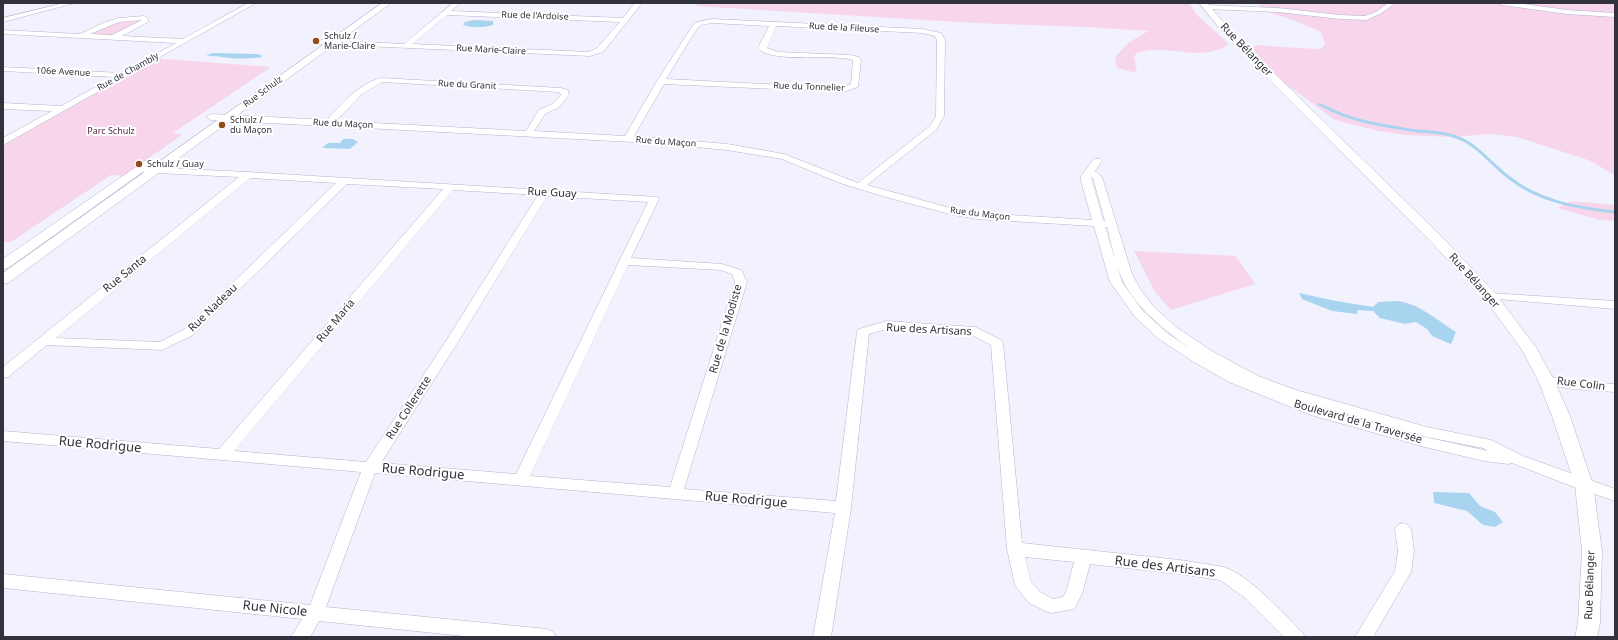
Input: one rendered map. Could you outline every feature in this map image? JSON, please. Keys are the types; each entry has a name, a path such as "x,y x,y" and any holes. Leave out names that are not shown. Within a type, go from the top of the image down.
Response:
{"street":[{"path":"3,20 68,3"},
{"name":"Rue de Chambly","path":"3,142 253,3"},
{"name":"Rue Schulz","path":"3,265 140,170 211,117 375,3"},
{"name":"Rue Schulz","path":"3,280 387,3"},
{"path":"405,46 457,3"},
{"name":"Rue Marie-Claire","path":"319,42 590,54 600,50 639,3"},
{"path":"1204,5 1366,18 1378,13 1392,3"},
{"path":"1502,3 1567,12 1615,15"},
{"name":"Rue Bélanger","path":"1204,5 1228,33 1438,241 1490,296 1529,349 1546,380 1561,416 1584,485 1592,551 1589,623 1586,637"},
{"name":"Rue de l'Ardoise","path":"446,13 625,20"},
{"path":"81,36 117,19 126,17 144,18 146,21 113,37"},
{"name":"Rue de la Fileuse","path":"628,139 661,81 695,26 699,23 712,21 923,31 938,35 941,40 940,116 933,128 860,186"},
{"name":"Rue du Tonnelier","path":"661,81 843,90 855,85 858,61 856,59 850,57 778,54 764,50 762,48 773,24"},
{"path":"3,32 185,41"},
{"name":"106e Avenue","path":"3,68 124,75"},
{"name":"Rue du Granit","path":"328,124 364,88 371,83 381,80 561,90 565,92 565,95 555,106 542,112 528,134"},
{"path":"263,81 278,82"},
{"path":"3,106 62,109"},
{"name":"Rue du Maçon","path":"211,117 628,139 727,147 784,157 860,186 954,212 978,216 1111,224"},
{"name":"Boulevard de la Traversée","path":"1518,460 1469,452 1316,412 1234,379 1164,336 1139,314 1116,282 1086,181 1086,176 1094,167 1126,274 1135,289 1149,308 1172,330 1225,365 1253,379 1291,393 1427,432 1486,444 1518,460 1615,495"},
{"name":"Rue Guay","path":"140,170 248,174 654,199 520,481"},
{"name":"Rue Santa","path":"3,374 248,174"},
{"name":"Rue Nadeau","path":"43,342 162,346 189,332 344,181"},
{"name":"Rue Maria","path":"222,455 450,187"},
{"name":"Rue Collerette","path":"300,637 315,613 370,468 450,344 544,193"},
{"path":"30,246 49,247"},
{"name":"Rue de la Modiste","path":"624,261 722,267 737,272 741,282 675,494"},
{"path":"1490,296 1615,305"},
{"name":"Rue des Artisans","path":"822,637 843,508 863,332 887,326 975,331 997,343 1015,549 1023,585 1034,597 1051,606 1068,604 1074,594 1083,558"},
{"name":"Rue Colin","path":"1546,380 1572,385 1615,388"},
{"name":"Rue Rodrigue","path":"3,436 843,508"},
{"path":"1364,637 1403,572 1406,551 1403,528"},
{"name":"Rue des Artisans","path":"1015,549 1083,558 1180,566 1224,574 1252,593 1296,637"},
{"name":"Rue Nicole","path":"3,581 315,613 465,633 547,637"}],"green space":[{"path":"701,3 1189,3 1198,16 1225,40 1228,45 1201,53 1166,50 1140,52 1134,56 1137,73 1117,68 1115,57 1128,43 1148,31 974,23 695,6"},
{"path":"1258,3 1615,3 1615,175 1588,160 1517,137 1490,134 1452,137 1406,135 1379,131 1335,120 1283,82 1253,50 1252,46 1261,45 1321,49 1325,44 1321,32 1288,18 1263,11"},
{"path":"126,17 144,18 146,21 113,37 81,36 117,19"},
{"name":"Parc Schulz","path":"152,58 271,67 173,133 183,134 124,176 111,175 11,242 3,242 3,140"},
{"path":"1571,201 1615,205 1615,221 1600,220 1557,208"},
{"path":"1134,251 1236,256 1255,284 1171,310 1155,292"}],"water":[{"path":"474,20 493,21 493,25 485,27 471,27 463,25 465,22"},
{"path":"214,53 257,54 261,55 262,57 237,58 206,55"},
{"path":"343,139 353,139 358,142 350,149 322,148 328,143 340,143"},
{"path":"1299,293 1373,307 1378,302 1405,302 1428,313 1456,332 1451,344 1432,336 1427,329 1416,322 1405,324 1380,318 1373,311 1358,310 1357,314 1332,311 1302,299"},
{"path":"1433,492 1469,493 1480,506 1495,512 1503,522 1495,527 1483,525 1467,511 1434,503"}],"waterway":[{"path":"1319,104 1323,106"},
{"path":"1323,106 1346,116 1369,123 1451,135 1470,144 1507,176 1531,192 1558,202 1615,212"}],"place":[{"name":"Schulz / Marie-Claire","path":"316,41"},
{"name":"Schulz / du Maçon","path":"222,125"},
{"name":"Schulz / Guay","path":"139,164"}]}
